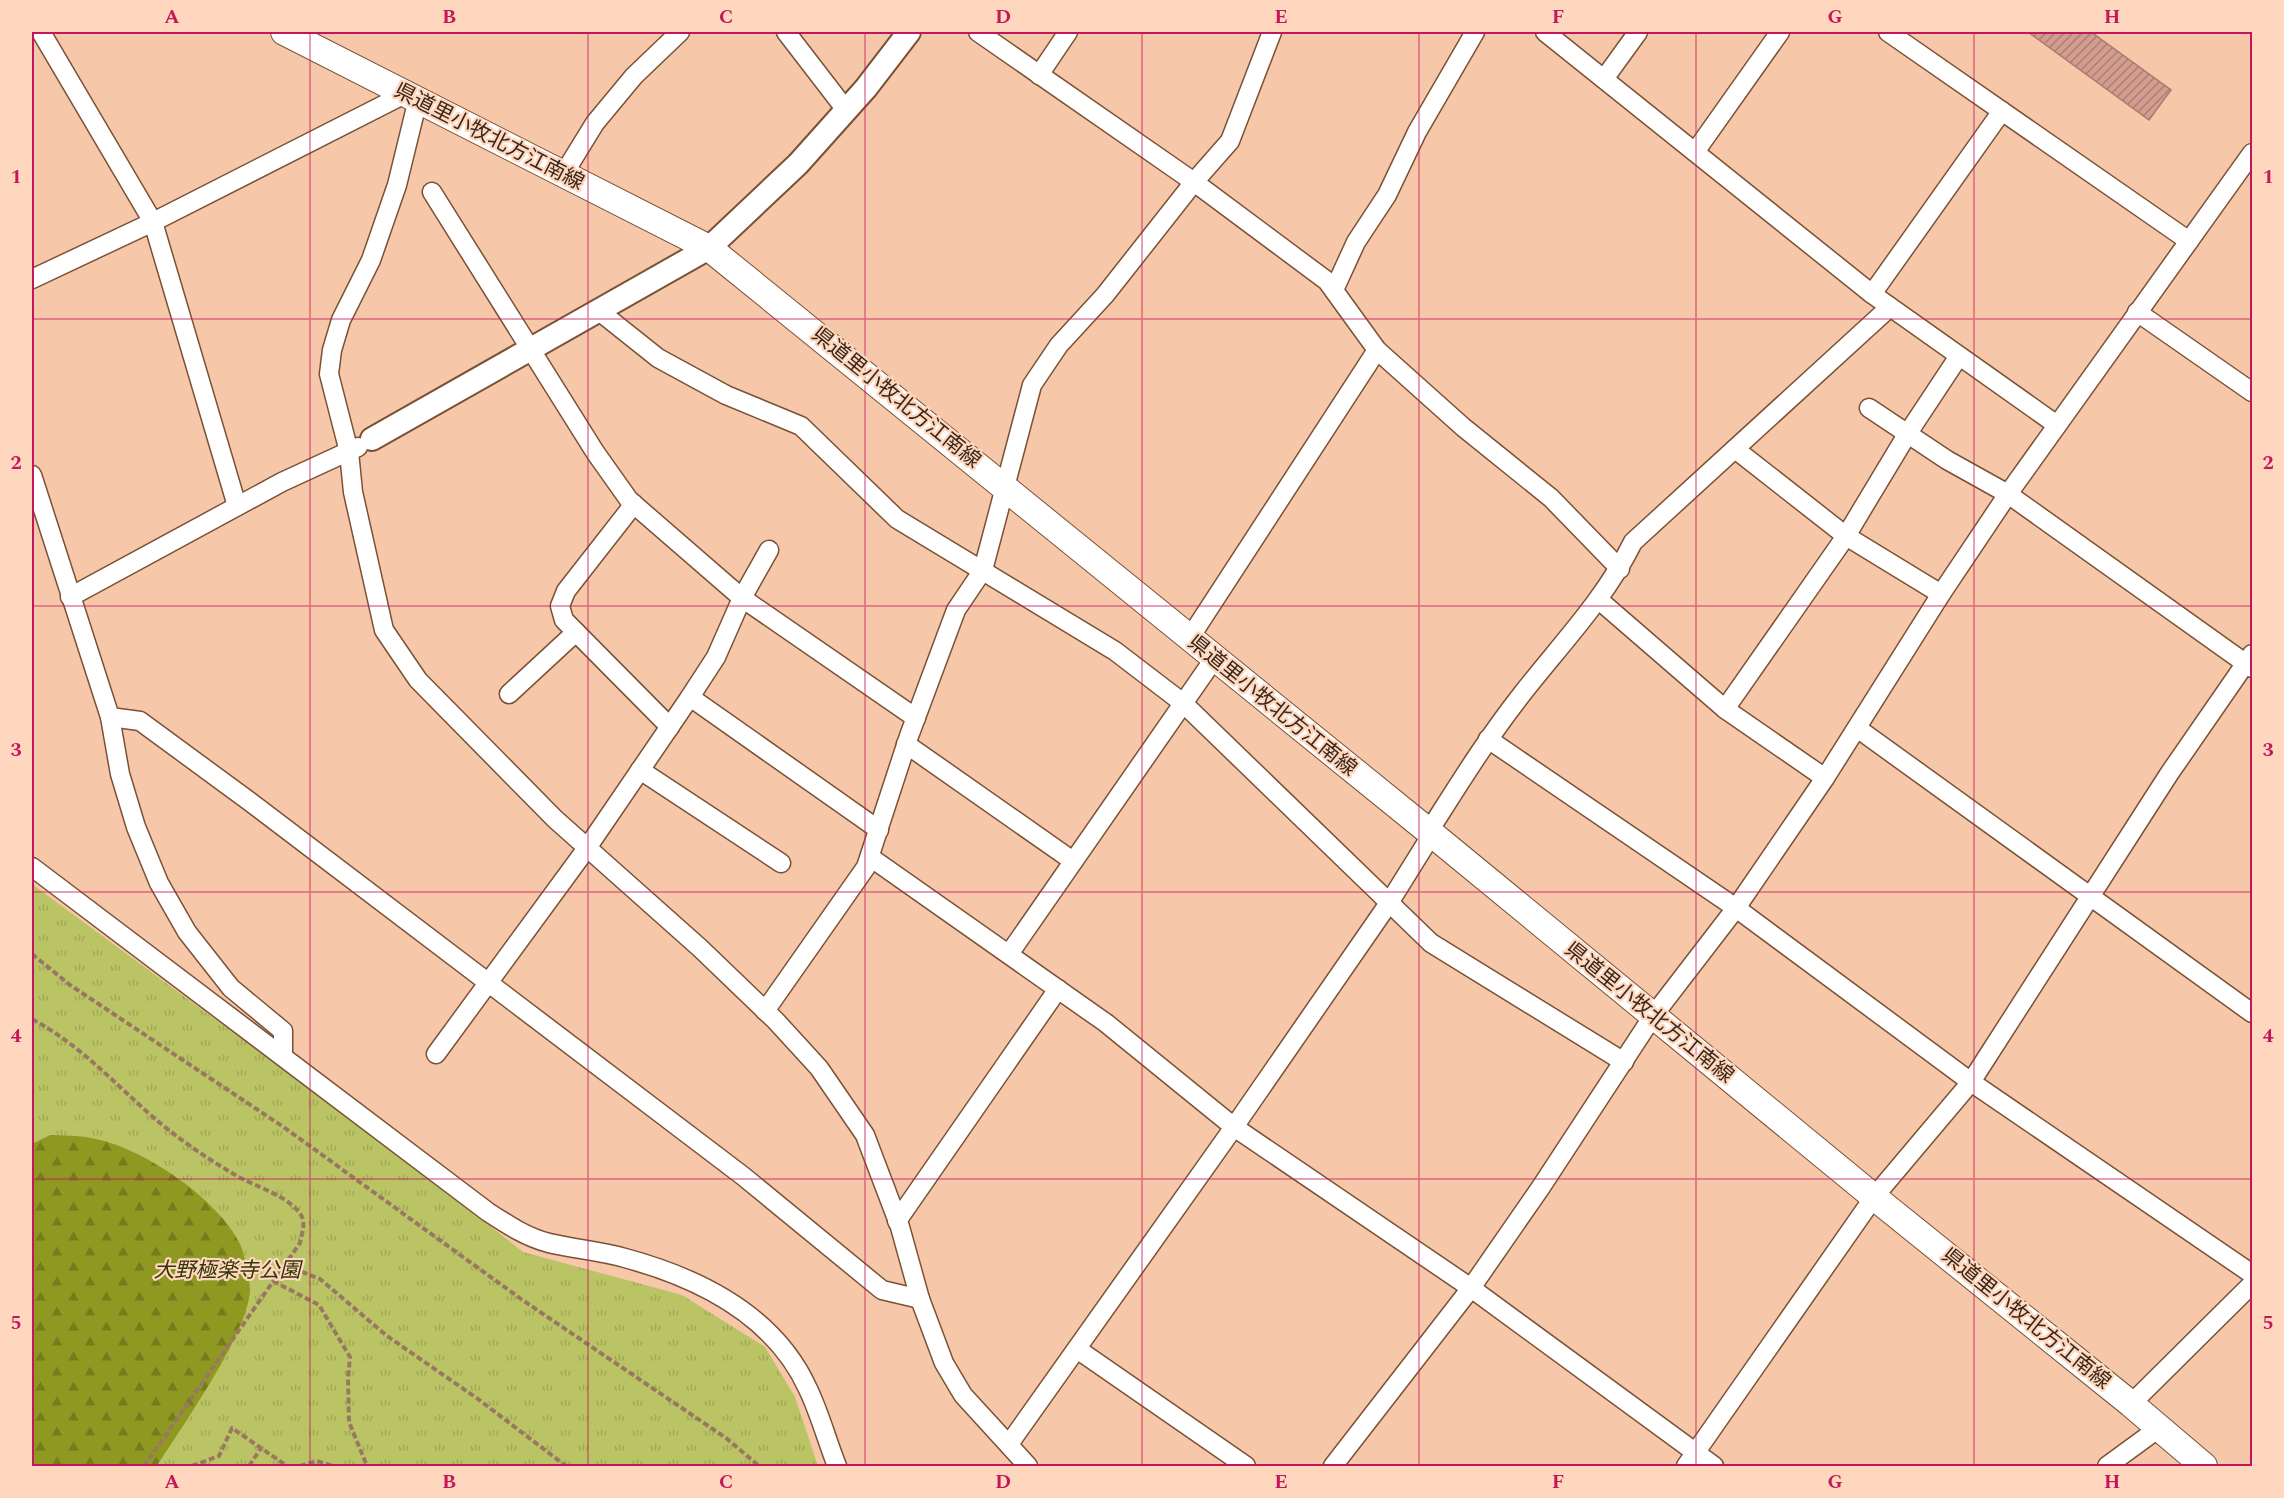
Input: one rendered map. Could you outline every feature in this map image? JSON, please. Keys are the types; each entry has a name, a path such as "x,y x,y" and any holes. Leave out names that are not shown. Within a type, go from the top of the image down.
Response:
{"main road":[{"name":"県道里小牧北方江南線","path":"284,32 709,248 1006,487 1189,639 1431,832 1874,1197 2131,1404 2204,1467"}],"street":[{"path":"41,32 153,222 237,506"},
{"path":"563,175 595,123 634,76 680,32"},
{"path":"786,32 846,110"},
{"path":"70,597 282,482 349,452 405,418 531,350 709,248 798,164 846,110 909,32"},
{"path":"978,32 1194,182 1327,281 1377,350 1463,427 1551,498 1620,568"},
{"path":"1039,75 1068,32"},
{"path":"765,1011 866,867 906,744 956,610 983,570 1032,385 1059,345 1105,295 1194,182 1230,141 1272,32"},
{"path":"1334,290 1356,242 1388,195 1417,132 1475,32"},
{"path":"1545,32 1872,294 2057,425"},
{"path":"1604,79 1638,32"},
{"path":"1695,152 1780,32"},
{"path":"1888,32 2189,241"},
{"path":"32,279 412,96"},
{"path":"412,96 397,185 382,229 341,320 332,350 329,374 349,452 353,492 384,630 418,681 586,848 683,932 765,1011 819,1068 859,1126 897,1221 920,1299 944,1363 963,1395 1028,1467"},
{"path":"1872,294 2002,111"},
{"path":"1333,1467 1471,1288 1541,1187 1653,1016 1736,908 1825,778 1941,594 2008,494 2253,153"},
{"path":"432,192 595,452 634,504 742,598 916,718"},
{"path":"1009,1444 1234,1127 1389,903 1488,739 1599,600 1620,568 1633,542 1890,307"},
{"path":"598,311 658,358 726,395 801,426 897,519 1115,651 1184,703 1431,943 1624,1062"},
{"path":"2137,312 2253,392"},
{"path":"1189,639 1377,350"},
{"path":"1725,708 1846,536 1908,433 1959,356"},
{"path":"1690,1460 1874,1197 1971,1082 2169,774 2250,662 2008,494 1869,408"},
{"path":"1735,449 1846,536 1941,594"},
{"path":"32,475 110,717 120,774 136,827 159,883 187,932 231,988 283,1031 283,1056"},
{"path":"634,504 566,591 560,606 564,620 670,727"},
{"path":"436,1053 586,848 690,697 716,657 742,598 770,550"},
{"path":"1599,600 1725,708 1825,778"},
{"path":"509,694 576,632"},
{"path":"1009,954 1214,659"},
{"path":"690,697 879,830"},
{"path":"110,717 140,721 488,981 743,1176 882,1290 920,1299"},
{"path":"1857,728 2253,1013"},
{"path":"1488,739 1736,908 1971,1082 2253,1274"},
{"path":"906,744 1073,861"},
{"path":"640,770 781,863"},
{"path":"870,857 1106,1023 1234,1127 1471,1288 1690,1460 1714,1467"},
{"path":"32,867 488,1212 516,1230 547,1242 624,1257 689,1279 723,1298 750,1317 771,1334 789,1357 808,1389 837,1467"},
{"path":"897,1221 1059,989"},
{"path":"2131,1404 2253,1284"},
{"path":"1077,1349 1246,1467"},
{"path":"2107,1467 2160,1428"}],"path":[{"path":"32,954 70,985 285,1128 521,1299 726,1438 759,1467"},
{"path":"32,1019 105,1070 154,1118 188,1144 232,1173 289,1203 300,1214 304,1223 300,1243 144,1467"},
{"path":"285,1265 320,1279 387,1336 478,1399 566,1467"},
{"path":"273,1281 319,1305 350,1357 349,1422 367,1467"},
{"path":"192,1467 219,1456 232,1428 287,1467"},
{"path":"249,1467 261,1448"},
{"path":"300,1467 317,1461 333,1467"}],"green space":[{"name":"大野極楽寺公園","path":"32,884 414,1166 523,1252 682,1295 765,1347 795,1397 818,1466 32,1466"},
{"path":"50,1135 86,1137 111,1143 154,1163 196,1192 214,1209 229,1227 242,1249 250,1289 247,1307 239,1329 212,1379 157,1466 32,1466 32,1144"}],"building":[{"path":"2028,32 2091,32 2171,90 2149,120"}]}
